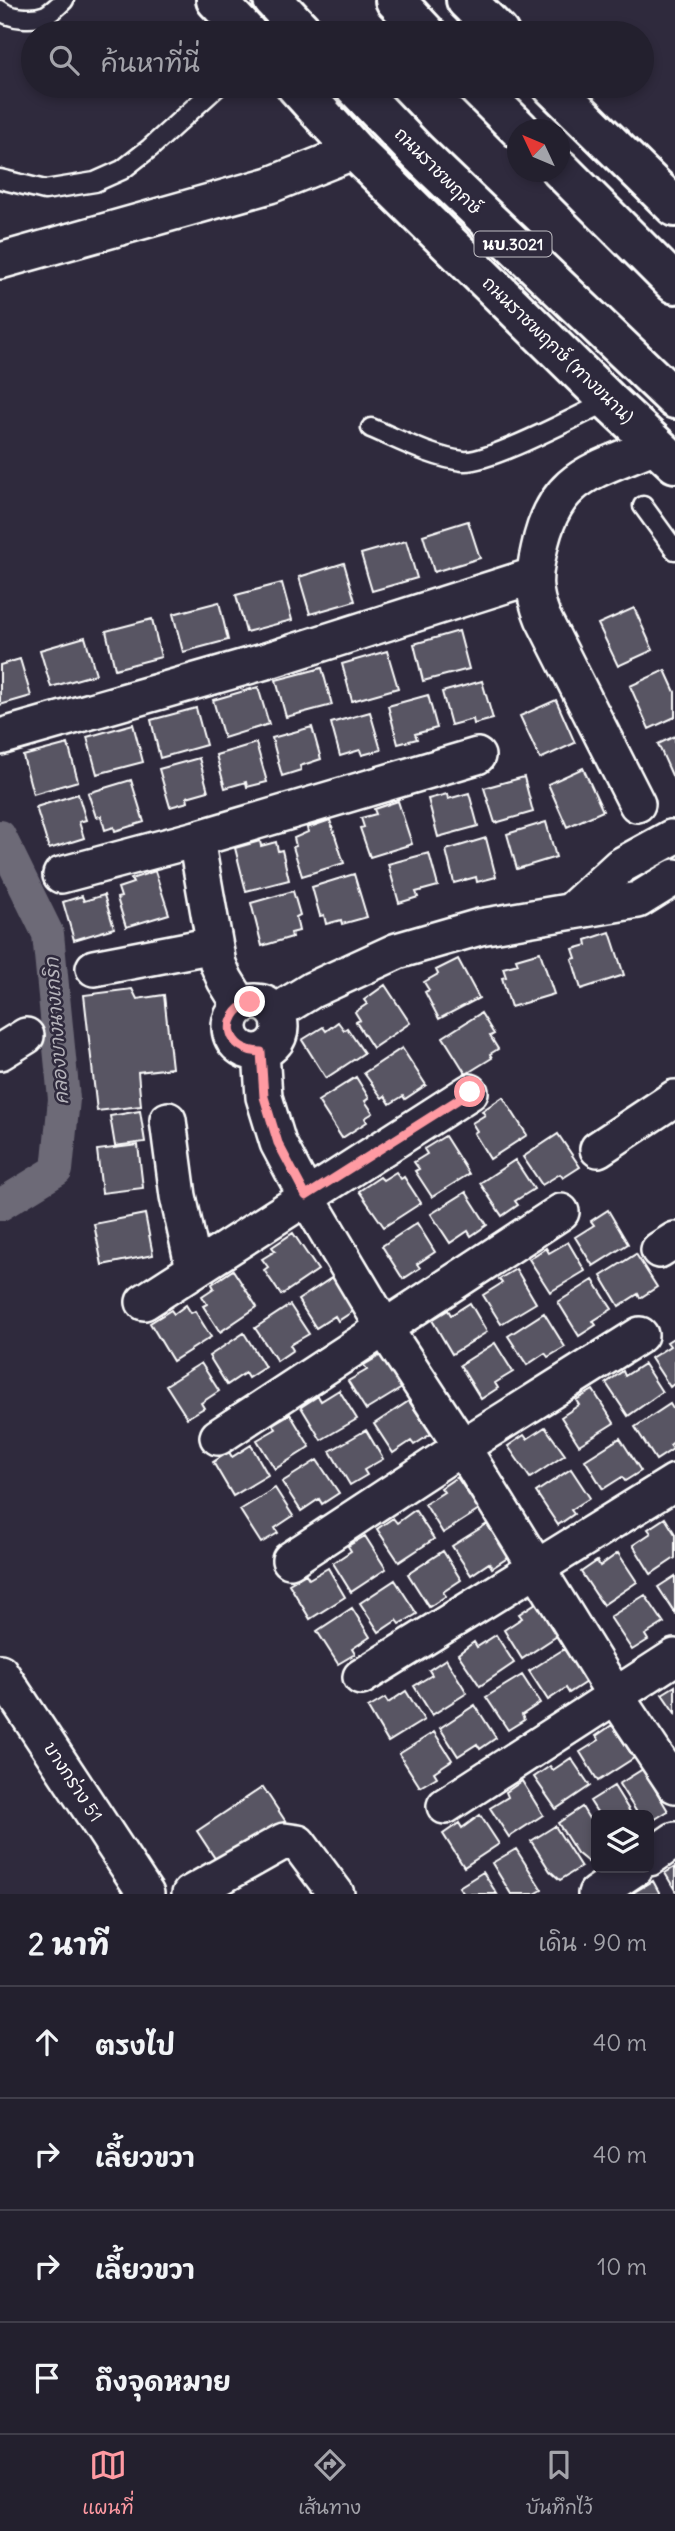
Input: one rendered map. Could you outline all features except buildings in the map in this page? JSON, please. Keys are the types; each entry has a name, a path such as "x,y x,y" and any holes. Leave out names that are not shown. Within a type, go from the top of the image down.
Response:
{"main road":[{"path":"216,0 236,21"},
{"path":"273,0 293,21"},
{"path":"395,0 415,21"},
{"path":"466,0 487,21"},
{"name":"ถนนราชพฤกษ์ (ทางขนาน)","path":"307,98 355,151 665,454"},
{"name":"ถนนราชพฤกษ์","path":"365,98 417,152 675,399"},
{"path":"488,98 509,119"},
{"path":"564,98 675,207"},
{"path":"570,180 675,284"}],"street":[{"path":"0,261 270,185 355,151"},
{"path":"637,804 543,618 533,576 552,505 566,489 586,475 665,454"},
{"path":"0,737 278,657 533,576"},
{"path":"61,875 196,839 477,756"},
{"path":"196,839 214,945 225,980 241,1006"},
{"path":"572,910 620,866 674,847"},
{"path":"276,1012 312,990 397,951 480,927 638,900 675,877"},
{"path":"94,968 214,945"},
{"path":"260,1002 276,1012 280,1021 276,1040 261,1052 251,1052 234,1042 230,1023 241,1006 260,1002"},
{"path":"261,1052 264,1097 278,1143 306,1196 384,1329 462,1447 615,1695 675,1785"},
{"path":"144,1302 470,1092"},
{"path":"598,1149 675,1098"},
{"path":"167,1120 178,1196 194,1269"},
{"path":"218,1437 561,1212"},
{"path":"290,1560 640,1335"},
{"path":"361,1676 675,1482"},
{"path":"445,1806 675,1657"},
{"name":"บางกร่าง 51","path":"0,1672 146,1894"},
{"path":"654,1855 675,1840"},
{"path":"190,1894 284,1842 298,1843 336,1894"},
{"path":"596,1894 628,1873"}],"lane":[{"path":"0,10 17,17 43,16 64,0"},
{"path":"0,179 45,190 95,182 122,170 205,98"},
{"path":"371,428 439,456 466,461 507,448 609,401"},
{"path":"643,506 675,550"}],"waterway":[{"name":"คลองบางนางเกริก","path":"0,836 48,934 64,1099 57,1170 0,1205"}],"route":[{"path":"250,1002 234,1013 230,1032 234,1042 242,1048 261,1052 264,1097 278,1143 306,1196 470,1092"}]}
